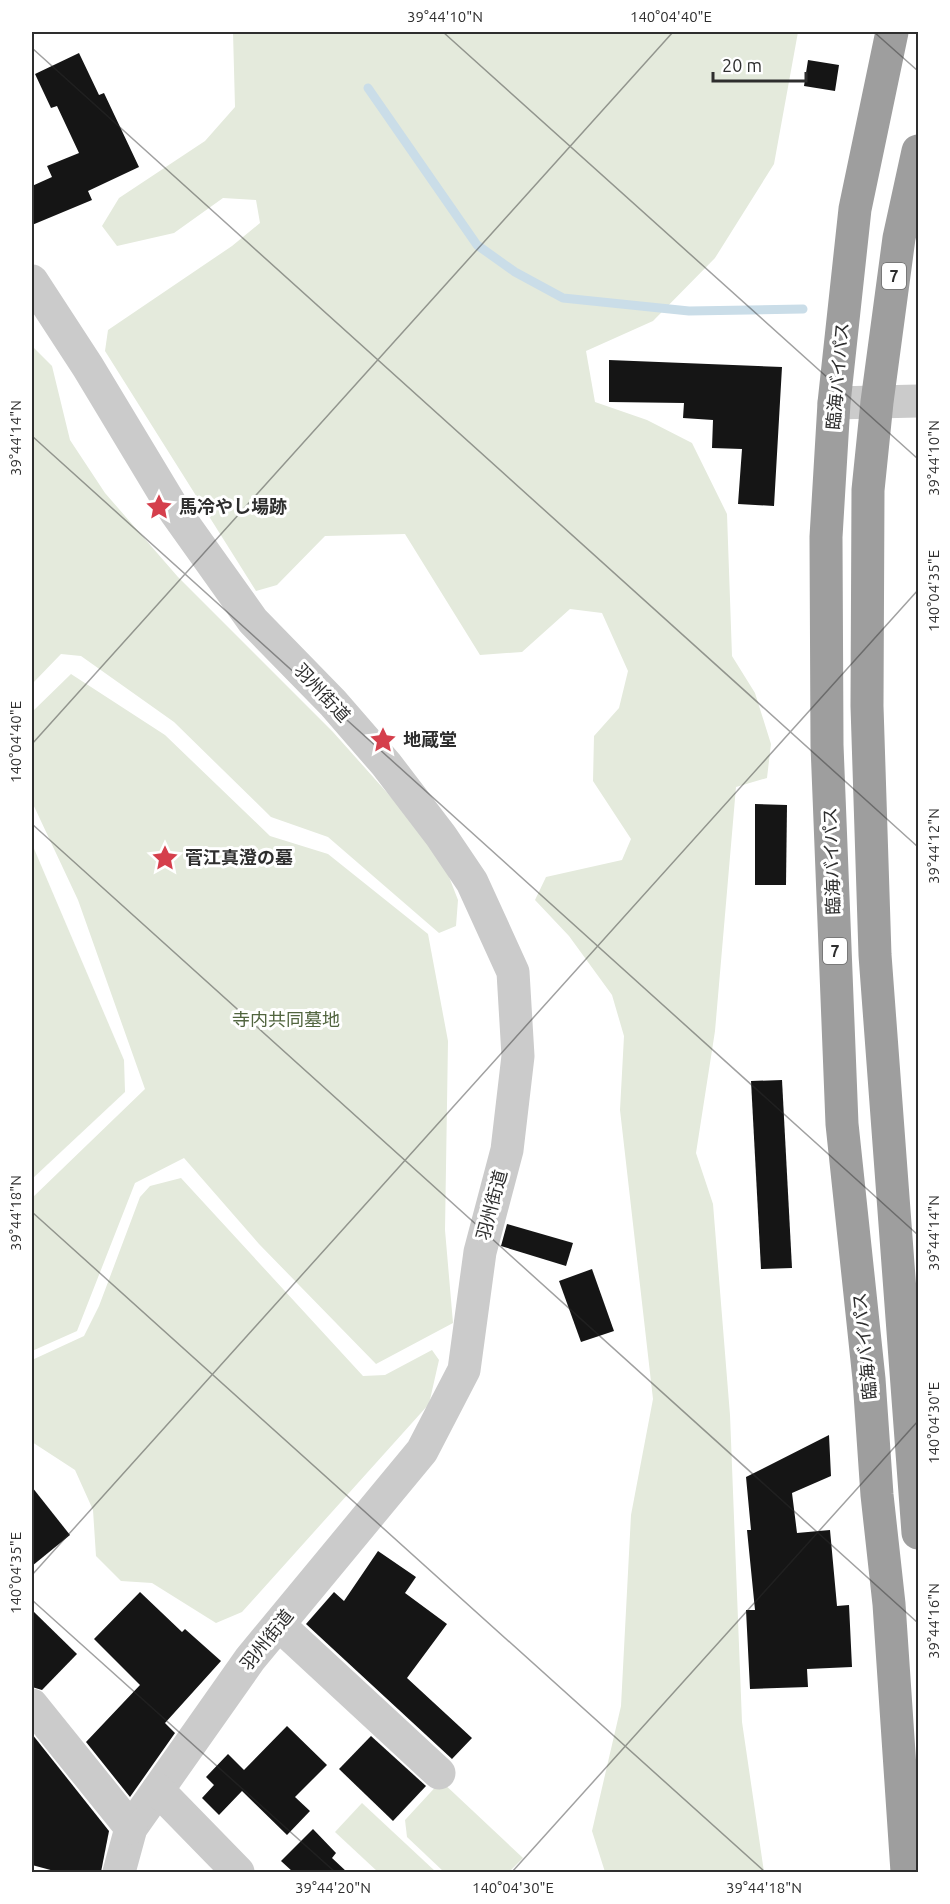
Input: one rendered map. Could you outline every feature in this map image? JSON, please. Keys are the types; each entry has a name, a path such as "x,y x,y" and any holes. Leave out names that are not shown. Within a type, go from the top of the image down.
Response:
{"highway":[{"name":"臨海バイパス","path":"892,32 855,209 834,403 826,537 827,745 842,1124 869,1379 877,1495 889,1604 907,1872"},
{"name":"臨海バイパス","path":"918,151 899,238 876,402 868,490 867,706 875,955 918,1533"}],"street":[{"name":"羽州街道","path":"32,281 88,367 183,524 253,621 379,755 441,836 472,882 513,972 518,1056 507,1150 480,1252 464,1370 422,1451 250,1659 131,1828 122,1870"},
{"path":"834,403 918,401"},
{"path":"877,1495 917,1501"},
{"path":"279,1625 439,1773"},
{"path":"32,1707 131,1828"},
{"path":"158,1790 238,1872"}],"green space":[{"path":"233,32 798,32 774,164 715,258 653,321 586,351 595,402 647,420 692,443 727,514 732,656 755,693 771,744 767,778 736,787 715,1031 696,1153 713,1204 730,1415 742,1722 764,1872 605,1872 592,1831 621,1706 631,1515 653,1399 620,1110 624,1036 612,995 569,936 535,900 546,877 622,860 631,839 593,781 594,736 619,708 628,671 602,613 570,609 522,652 480,655 405,534 325,536 277,585 256,591 105,351 108,330 232,246 260,223 256,200 223,198 174,233 117,246 102,226 119,198 205,141 235,107"},
{"path":"32,346 52,366 70,440 105,493 178,577 333,732 439,851 458,900 456,926 439,933 328,837 271,817 174,722 81,656 61,654 32,684"},
{"name":"寺内共同墓地","path":"71,674 165,735 270,836 328,854 428,934 448,1041 445,1230 453,1323 376,1364 259,1244 184,1158 135,1183 77,1331 32,1351 32,1198 145,1089 78,900 32,802 32,712"},
{"path":"32,844 124,1060 125,1092 32,1179"},
{"path":"181,1178 363,1376 385,1375 432,1350 439,1360 429,1404 242,1612 216,1623 152,1583 121,1581 96,1556 93,1510 75,1470 32,1442 32,1360 84,1336 99,1306 140,1197 150,1186"},
{"path":"441,1781 523,1858 509,1872 444,1872 407,1837 405,1820"},
{"path":"362,1803 436,1872 378,1872 335,1832"}],"building":[{"path":"79,53 99,95 104,93 139,167 88,191 92,200 32,225 32,186 52,177 47,166 79,153 57,106 51,108 35,74"},
{"path":"808,60 839,65 835,91 804,86"},
{"path":"609,360 782,367 774,506 738,504 742,449 712,448 713,420 683,418 684,403 609,402"},
{"path":"755,804 787,805 786,885 755,885"},
{"path":"782,1080 792,1268 761,1269 751,1081"},
{"path":"507,1224 573,1243 566,1266 501,1246"},
{"path":"592,1269 614,1331 581,1342 559,1281"},
{"path":"829,1435 831,1476 792,1493 797,1533 830,1530 837,1606 849,1605 852,1667 807,1669 808,1687 750,1689 746,1610 755,1610 747,1530 751,1530 746,1477"},
{"path":"32,1487 70,1535 32,1566"},
{"path":"378,1551 416,1577 405,1593 447,1624 407,1678 472,1738 452,1759 306,1624 334,1592 344,1601"},
{"path":"140,1592 182,1632 185,1629 221,1661 165,1723 175,1733 130,1797 86,1742 140,1685 94,1639"},
{"path":"32,1610 77,1654 42,1690 32,1687"},
{"path":"287,1726 327,1765 295,1797 310,1811 287,1835 242,1791 219,1815 202,1798 214,1785 206,1777 228,1754 244,1770"},
{"path":"32,1734 109,1831 101,1872 58,1872 32,1865"},
{"path":"371,1736 426,1786 393,1821 339,1769"},
{"path":"313,1829 336,1853 332,1858 347,1872 293,1872 281,1861"}],"waterway":[{"path":"368,88 477,245 515,272 563,298 689,311 803,309"}],"place":[{"name":"馬冷やし場跡","path":"159,507"},
{"name":"地蔵堂","path":"383,740"},
{"name":"菅江真澄の墓","path":"165,858"}]}
